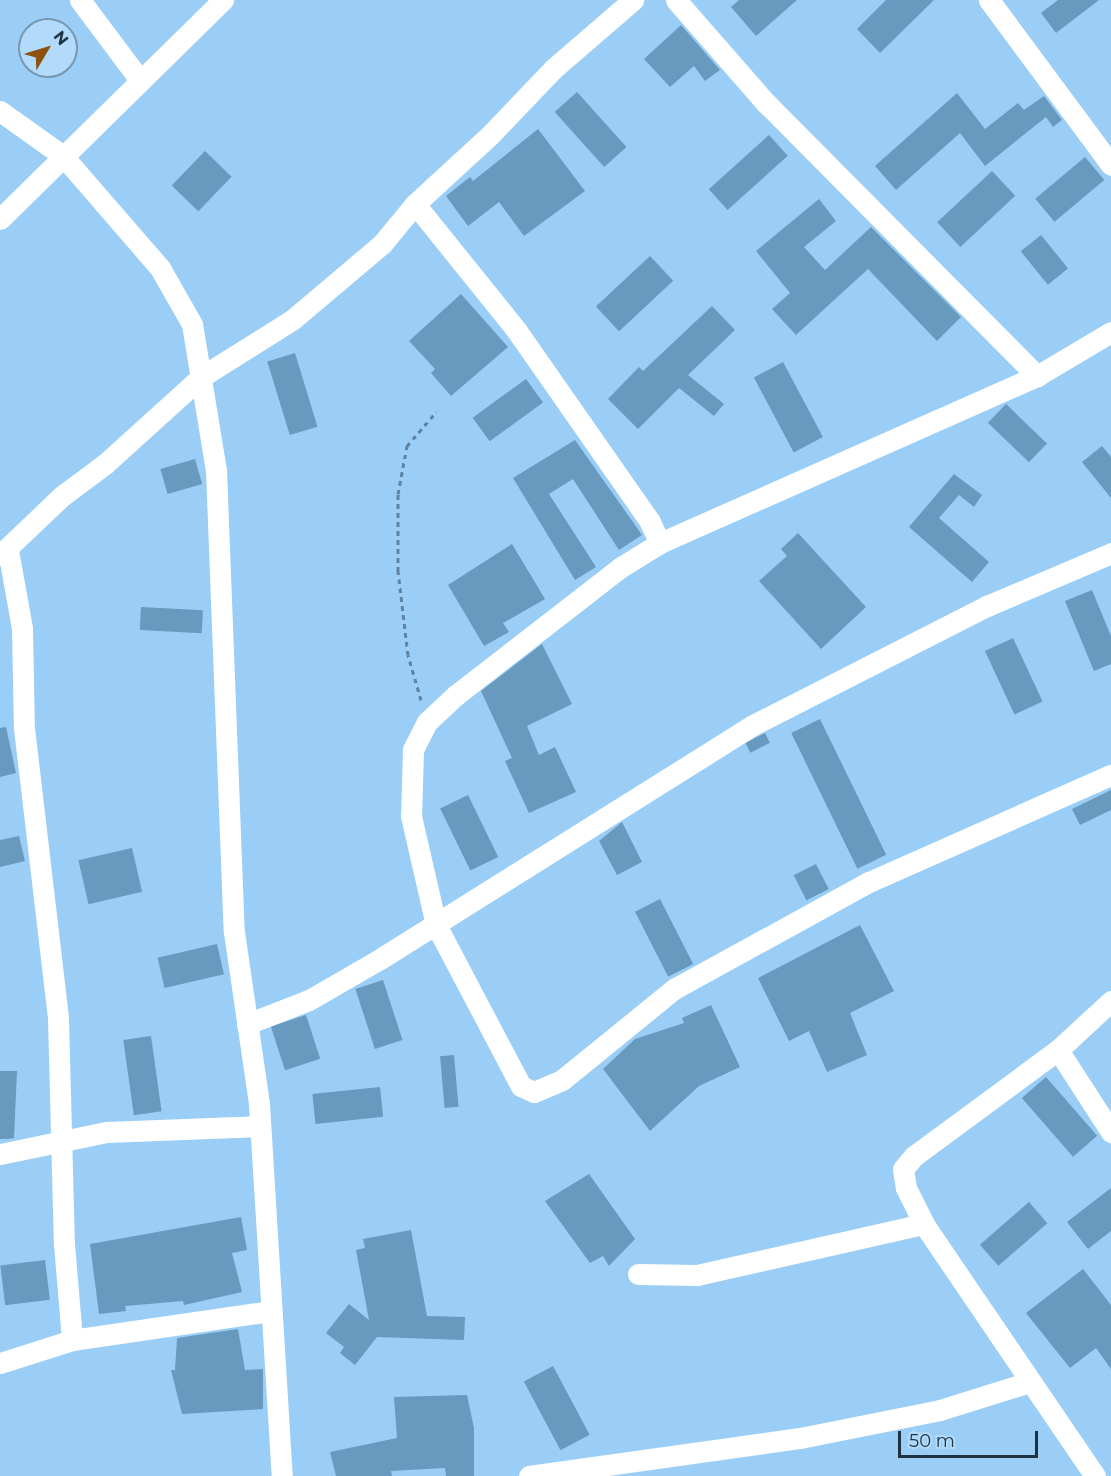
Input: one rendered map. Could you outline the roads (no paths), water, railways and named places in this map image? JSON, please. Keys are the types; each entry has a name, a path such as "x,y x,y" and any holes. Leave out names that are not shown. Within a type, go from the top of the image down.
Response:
{"street":[{"path":"80,0 139,79"},
{"path":"0,219 139,79 223,0"},
{"path":"72,1340 61,1139 58,1018 24,728 22,628 4,553 62,496 105,464 201,377 292,320 382,244 415,204 490,135 554,69 633,0"},
{"path":"676,0 766,103 1037,376"},
{"path":"989,0 1111,165"},
{"path":"0,111 63,156 160,268 192,324 216,471 234,932 260,1126 282,1476"},
{"path":"415,204 517,330 650,522 660,543"},
{"path":"1111,332 1037,376 660,543 621,567 427,722 413,750 411,816 436,925 511,1069 521,1086 534,1092 562,1080 644,1011 698,974 753,948 869,882 1111,775"},
{"path":"247,1024 309,1000 436,925 753,725 987,606 1111,553"},
{"path":"1095,1476 924,1224 906,1188 903,1169 914,1156 1058,1050 1111,1001"},
{"path":"1058,1050 1111,1132"},
{"path":"0,1154 61,1139 106,1132 260,1126"},
{"path":"638,1274 697,1275 924,1224"},
{"path":"0,1363 72,1340 272,1311"},
{"path":"529,1476 800,1438 940,1410 1030,1382"}]}
